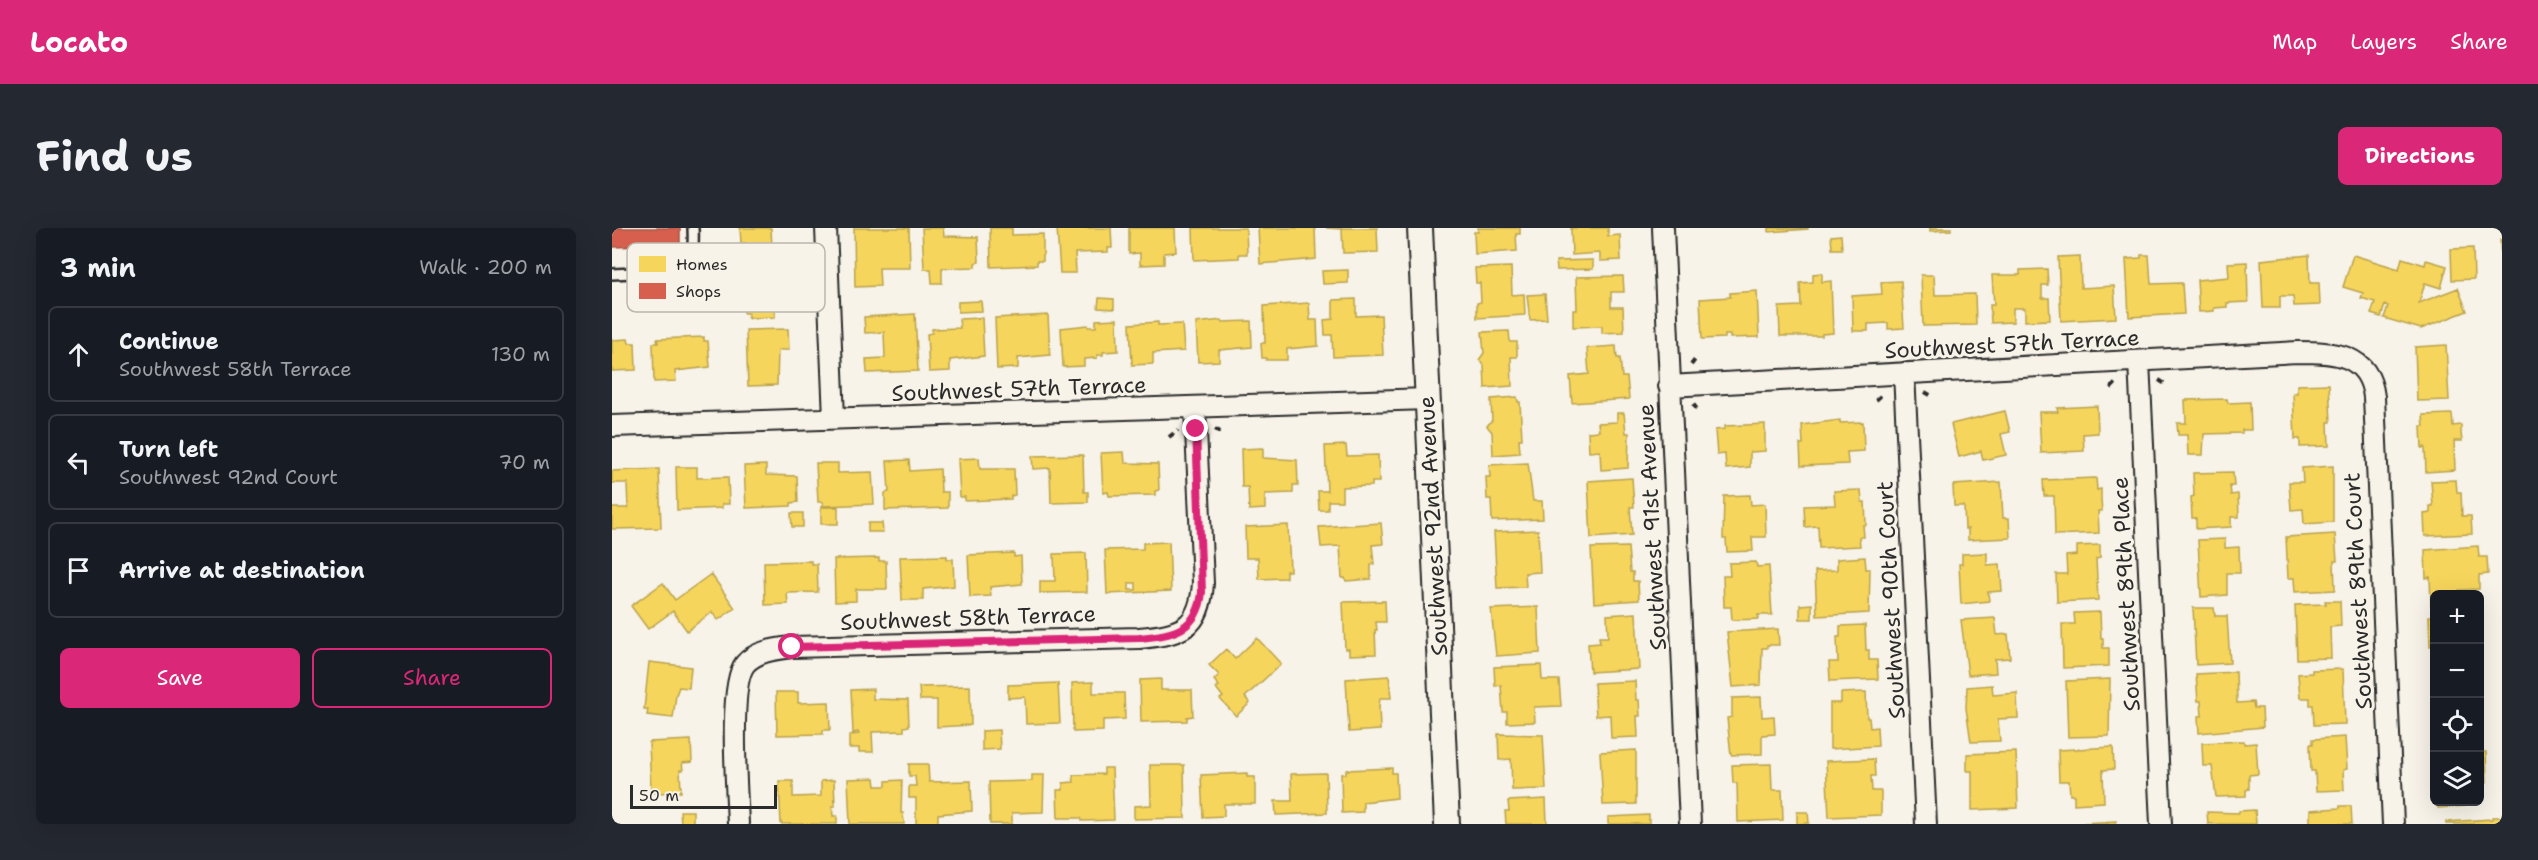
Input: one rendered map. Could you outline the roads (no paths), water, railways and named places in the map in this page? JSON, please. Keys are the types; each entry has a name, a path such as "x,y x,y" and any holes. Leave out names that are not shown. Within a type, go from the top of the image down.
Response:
{"street":[{"path":"826,228 834,418"},
{"name":"Southwest 92nd Avenue","path":"1420,228 1447,824"},
{"name":"Southwest 91st Avenue","path":"1663,228 1690,824"},
{"name":"Southwest 57th Terrace","path":"1670,386 2323,351 2340,353 2354,362"},
{"name":"Southwest 89th Place","path":"2139,361 2161,824"},
{"name":"Southwest 89th Court","path":"2354,362 2370,381 2374,397 2393,824"},
{"name":"Southwest 90th Court","path":"1904,374 1926,824"},
{"name":"Southwest 57th Terrace","path":"612,426 1427,399"},
{"name":"Southwest 58th Terrace","path":"738,824 736,700 745,664 765,652 792,647 1139,638 1170,633 1193,621 1200,608 1203,583 1195,408"}],"lane":[{"path":"693,228 694,243"},
{"path":"612,274 627,273"}]}
